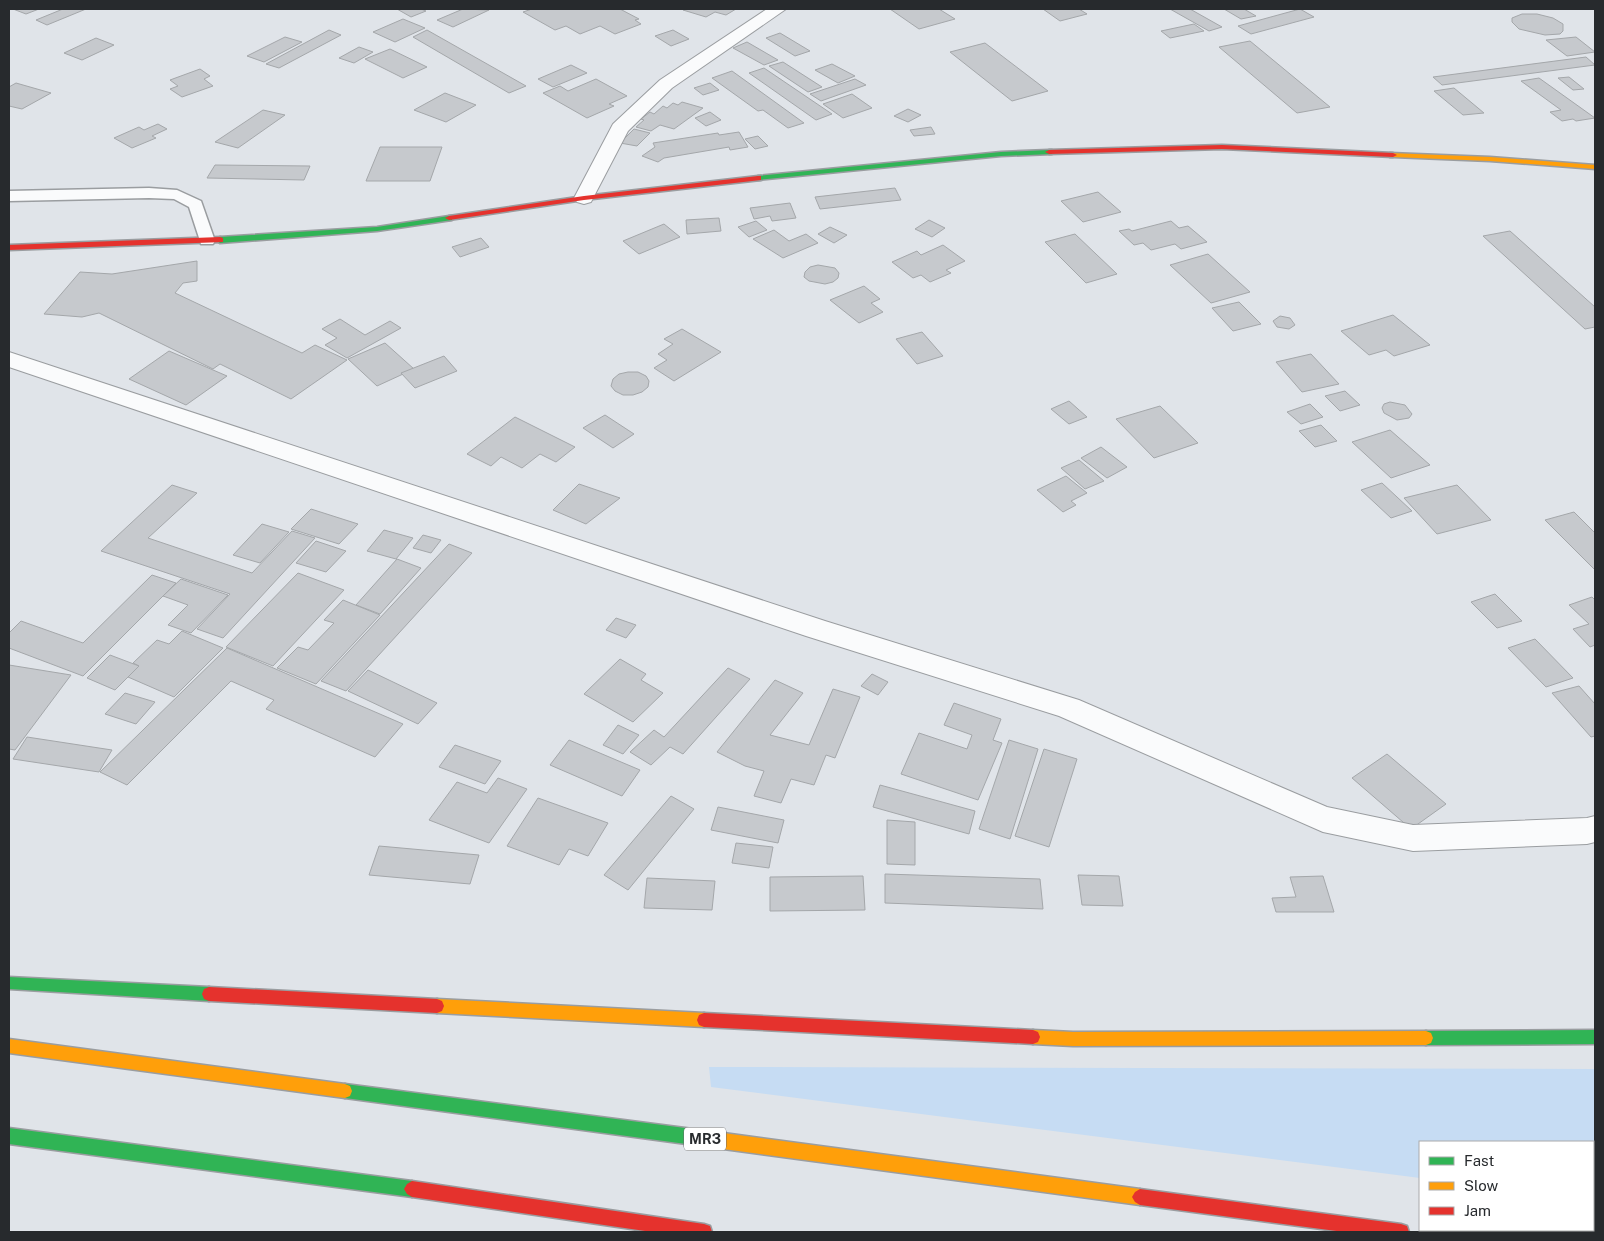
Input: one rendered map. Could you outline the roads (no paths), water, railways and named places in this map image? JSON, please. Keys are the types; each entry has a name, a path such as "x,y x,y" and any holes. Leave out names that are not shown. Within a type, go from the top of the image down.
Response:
{"main road":[{"path":"9,248 207,241 377,229 584,198 789,174 1001,154 1212,148 1490,159 1595,167"},
{"path":"9,983 1073,1038 1595,1036"},
{"name":"MR3","path":"9,1046 1401,1232"},
{"path":"9,1136 373,1183 704,1232"}],"street":[{"path":"584,198 620,128 666,84 778,9"},
{"path":"9,359 816,629 1069,708 1324,819 1413,838 1587,832 1595,829"}],"lane":[{"path":"9,196 149,193 176,195 196,204 207,241"}]}
